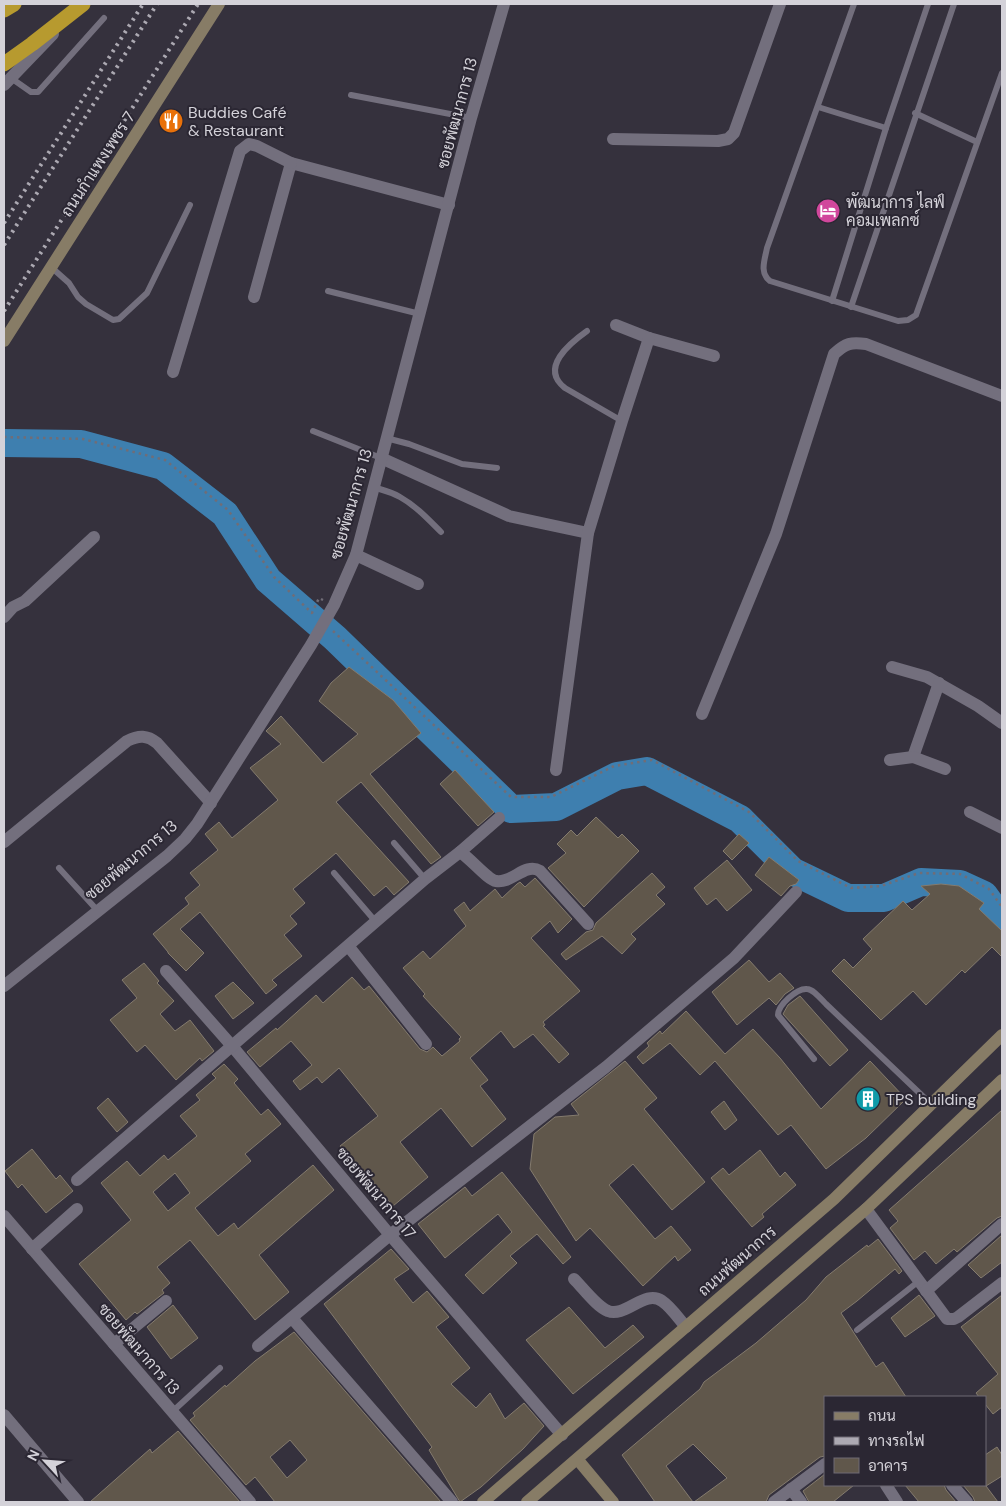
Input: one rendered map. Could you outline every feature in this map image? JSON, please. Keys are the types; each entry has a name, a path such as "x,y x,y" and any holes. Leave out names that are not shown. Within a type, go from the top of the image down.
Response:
{"highway":[{"path":"4,10 14,4"},
{"path":"4,64 80,6"}],"main road":[{"name":"ถนนกำแพงเพชร 7","path":"4,341 219,4"},
{"name":"ถนนพัฒนาการ","path":"483,1502 834,1198 1002,1035"},
{"path":"527,1502 578,1460 866,1209 1002,1080"},
{"path":"578,1460 613,1502"}],"street":[{"path":"613,139 718,141 728,139 734,132 780,4"},
{"name":"ซอยพัฒนาการ 13","path":"4,986 179,845 197,824 211,803 311,645 334,605 356,555 502,5"},
{"path":"8,81 80,6"},
{"path":"173,372 240,151 249,144 257,146 291,164 449,206"},
{"path":"254,297 291,164"},
{"path":"616,325 649,338 714,356"},
{"path":"556,770 588,533 649,338"},
{"path":"702,714 776,534 834,354 841,347 852,342 866,344 1002,396"},
{"path":"381,458 509,516 588,533"},
{"path":"4,617 13,608 25,602 94,537"},
{"path":"356,555 418,584"},
{"path":"892,667 927,676 978,706 1002,724"},
{"path":"913,757 939,683"},
{"path":"4,842 127,741 142,736 150,738 157,743 211,803"},
{"path":"890,760 913,757 945,769"},
{"path":"970,812 1002,828"},
{"path":"77,1180 424,880 499,818"},
{"path":"460,852 472,860 491,879 496,881 508,880 532,868 536,868 588,924"},
{"path":"258,1346 390,1235 606,1067 734,958 796,892"},
{"path":"349,946 426,1044"},
{"name":"ซอยพัฒนาการ 17","path":"166,971 232,1046 390,1235 562,1435"},
{"path":"32,1249 77,1209"},
{"path":"866,1209 947,1318 954,1319 1002,1283"},
{"name":"ซอยพัฒนาการ 13","path":"4,1216 250,1502"},
{"path":"923,1286 1002,1224"},
{"path":"574,1279 603,1309 610,1313 648,1299 656,1298 664,1301 686,1327"},
{"path":"114,1344 166,1301"},
{"path":"292,1318 452,1502"},
{"path":"4,1416 78,1502"},
{"path":"774,1502 824,1465"},
{"path":"887,1486 897,1502"},
{"path":"953,1486 966,1502"},
{"path":"791,1489 801,1502"}],"lane":[{"path":"854,4 767,248 763,267 764,275 770,281 898,321 908,320 916,315 1002,73"},
{"path":"832,301 886,128 928,4"},
{"path":"851,307 954,4"},
{"path":"8,81 31,92 38,92 104,18"},
{"path":"352,95 471,118"},
{"path":"818,107 886,128"},
{"path":"916,114 977,142"},
{"path":"51,267 69,283 78,297 86,304 113,320 119,319 147,293 190,205"},
{"path":"328,291 420,314"},
{"path":"587,331 571,342 558,359 555,367 556,376 560,385 622,421"},
{"path":"313,430 381,458"},
{"path":"386,438 418,447 462,464 498,468"},
{"path":"374,487 406,501 423,514 441,532"},
{"path":"394,843 424,880"},
{"path":"59,868 97,910"},
{"path":"334,873 376,922"},
{"path":"814,1059 778,1015 780,1007 799,990 811,990 932,1105"},
{"path":"857,1330 923,1286"},
{"path":"172,1412 220,1368"}],"path":[{"path":"4,436 83,439 165,460 228,510 274,577 312,613 319,598 334,605 335,609 329,627 511,797 551,796 614,766 652,760 749,812 798,861 851,888 881,886 919,873 960,874 989,889 1002,907"}],"building":[{"path":"349,667 393,700 421,733 370,774 441,857 431,864 361,782 336,802 409,882 394,895 386,886 374,896 336,853 293,889 305,903 290,916 297,924 284,935 302,956 272,980 277,985 266,994 200,912 180,929 204,953 186,971 153,934 189,904 185,898 200,885 190,873 218,850 205,834 219,822 232,838 278,800 250,768 281,744 266,731 281,716 323,763 358,734 319,701 331,683"},
{"path":"455,770 494,812 478,826 440,784"},
{"path":"596,817 618,838 622,834 639,851 584,907 548,868 566,853 557,844 571,830 577,836"},
{"path":"739,834 749,843 732,860 723,851"},
{"path":"769,857 799,880 781,896 755,875"},
{"path":"727,860 752,890 727,911 716,898 707,905 694,888"},
{"path":"652,873 665,887 656,895 665,904 631,934 636,939 622,954 602,936 566,960 561,954 586,932 593,930 596,923"},
{"path":"535,878 572,919 558,933 550,921 531,938 580,991 543,1022 545,1025 543,1026 569,1054 559,1063 533,1034 514,1048 501,1031 470,1058 488,1080 480,1086 506,1119 472,1147 441,1108 400,1142 428,1177 393,1206 362,1168 359,1170 340,1146 378,1116 339,1068 322,1083 317,1077 300,1090 293,1081 312,1065 291,1041 260,1067 247,1052 276,1028 277,1030 316,995 323,1003 352,977 364,990 369,986 420,1049 427,1052 433,1047 442,1056 460,1041 461,1037 423,996 425,994 403,968 423,951 430,959 466,926 454,910 464,902 470,911 495,889 502,898 520,882 525,887"},
{"path":"941,884 959,886 984,903 979,909 1002,931 1002,957 992,947 965,973 962,970 926,1005 913,991 881,1020 832,971 844,959 853,968 872,949 863,939 903,901 912,910 930,894 921,886"},
{"path":"749,960 769,982 780,973 794,988 785,994 776,1005 769,998 737,1025 712,992"},
{"path":"144,963 159,981 157,983 174,1001 160,1014 175,1031 190,1020 214,1051 202,1061 200,1058 176,1080 145,1045 137,1052 110,1020 137,998 122,980"},
{"path":"233,982 254,1003 233,1019 215,996"},
{"path":"800,996 848,1050 830,1066 783,1014 788,1005"},
{"path":"686,1011 725,1054 753,1029 780,1058 821,1109 870,1061 906,1099 866,1138 826,1169 791,1125 778,1135 715,1061 700,1075 670,1043 643,1064 637,1057 649,1046 647,1043 660,1031 662,1034"},
{"path":"625,1061 657,1098 644,1109 705,1182 672,1210 633,1164 609,1185 655,1239 671,1226 691,1250 678,1261 675,1256 643,1286 590,1228 576,1241 530,1169 534,1134 555,1117 579,1115 571,1104"},
{"path":"224,1064 238,1079 234,1083 261,1115 268,1109 281,1124 245,1154 251,1161 195,1208 218,1236 234,1223 238,1229 313,1165 334,1190 259,1255 289,1292 255,1320 190,1240 157,1267 170,1283 162,1290 164,1293 126,1320 79,1264 131,1220 101,1183 127,1161 140,1176 164,1155 168,1160 197,1136 180,1116 200,1100 196,1095 216,1078 212,1074","holes":["175,1173 190,1193 168,1211 153,1192"]},
{"path":"108,1098 128,1122 117,1132 97,1108"},
{"path":"724,1101 737,1120 725,1130 711,1112"},
{"path":"1002,1110 1002,1216 997,1218 957,1252 954,1249 936,1264 925,1251 914,1260 890,1228 898,1221 889,1210"},
{"path":"32,1149 56,1179 60,1175 73,1191 46,1213 22,1184 18,1188 5,1171"},
{"path":"760,1150 780,1177 785,1172 796,1185 762,1214 764,1217 752,1227 711,1178 723,1168 729,1175"},
{"path":"502,1172 571,1257 563,1264 537,1234 510,1256 517,1263 483,1294 465,1275 512,1232 498,1214 445,1258 418,1224 465,1187 472,1196"},
{"path":"1002,1235 1002,1262 981,1278 968,1265"},
{"path":"878,1239 902,1271 899,1274 895,1269 841,1313 876,1367 883,1362 905,1396 824,1396 824,1456 820,1457 769,1495 766,1502 694,1502 727,1478 693,1444 666,1466 693,1502 655,1502 622,1455 700,1389 704,1382 756,1343 806,1300 826,1277 867,1245 868,1247"},
{"path":"391,1249 409,1269 394,1279 413,1303 427,1291 449,1317 436,1327 470,1368 451,1384 476,1408 490,1393 505,1419 524,1403 544,1426 523,1449 481,1487 460,1502 429,1450 432,1447 324,1304"},
{"path":"919,1295 935,1316 905,1337 891,1318"},
{"path":"1002,1295 1002,1407 993,1414 986,1405 986,1396 978,1396 976,1393 998,1374 961,1327"},
{"path":"173,1305 198,1338 171,1359 147,1327"},
{"path":"569,1307 605,1348 633,1325 644,1337 573,1394 526,1340"},
{"path":"294,1332 441,1502 275,1502 255,1477 246,1485 190,1420 195,1416 193,1413 255,1361","holes":["290,1440 307,1460 287,1478 270,1457"]},
{"path":"178,1431 240,1502 90,1502 150,1449 152,1453"},
{"path":"997,1447 1002,1455 1002,1476 986,1486 986,1454"},
{"path":"824,1475 824,1486 853,1486 833,1502 809,1502 803,1491"},
{"path":"906,1486 944,1486 956,1502 919,1502"},
{"path":"964,1486 986,1486 998,1502 975,1502"}],"waterway":[{"path":"4,443 81,444 163,466 225,514 268,580 335,638 511,809 556,807 617,776 647,771 740,819 792,871 848,898 884,898 921,882 960,884 984,895 1002,920"}],"railway":[{"path":"4,223 143,4"},
{"path":"4,245 157,4"},
{"path":"4,311 198,4"}],"place":[{"name":"Buddies Café & Restaurant","path":"171,121"},
{"name":"พัฒนาการ ไลฟ์ คอมเพลกซ์","path":"828,211"},
{"name":"TPS building","path":"868,1099"}]}
